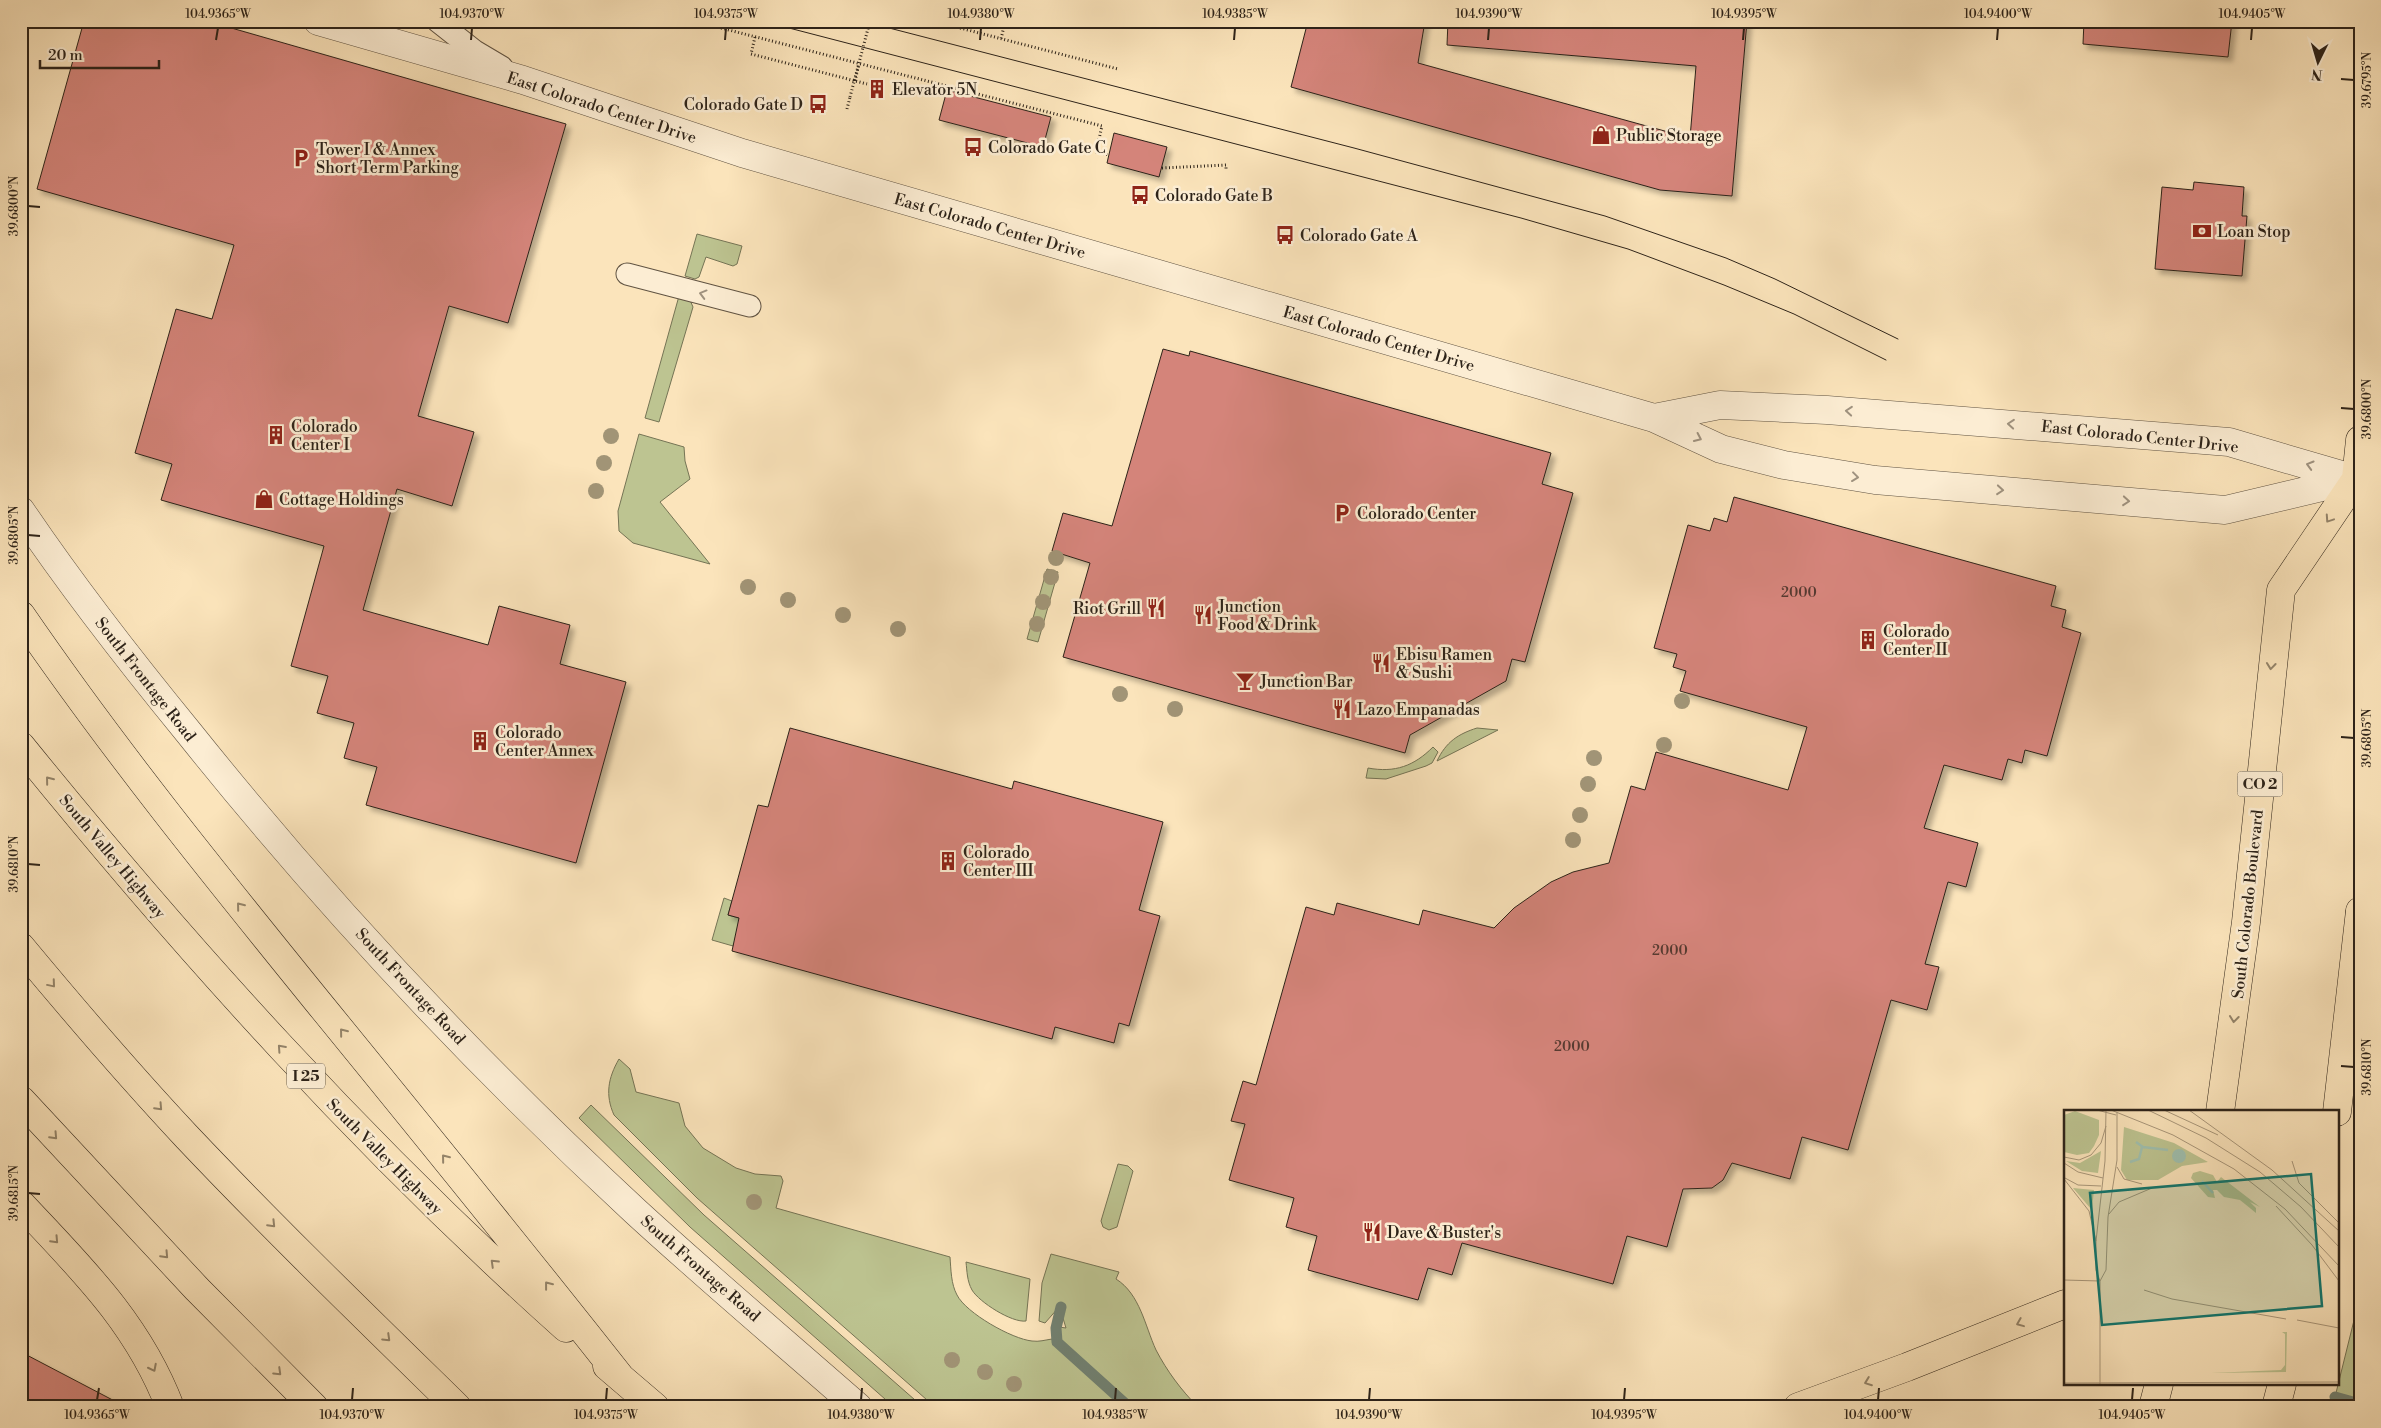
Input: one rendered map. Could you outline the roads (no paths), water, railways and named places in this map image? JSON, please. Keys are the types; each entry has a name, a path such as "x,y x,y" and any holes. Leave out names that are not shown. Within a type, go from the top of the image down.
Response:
{"main road":[{"name":"South Colorado Boulevard","path":"2220,1110 2246,922 2280,590 2358,487 2360,440"},
{"path":"21,615 120,754 189,843 525,1256 621,1378"},
{"name":"South Valley Highway","path":"21,746 145,896 333,1104 495,1264 655,1407"},
{"path":"2337,1110 2360,913"},
{"path":"21,947 126,1070 188,1137 311,1264 457,1407"},
{"path":"21,1100 197,1289 314,1407"},
{"path":"21,1204 86,1273 118,1312 149,1359 170,1407"},
{"path":"1798,1407 1907,1367 2064,1304"},
{"path":"2153,1407 2158,1386"},
{"path":"2276,1407 2281,1386"}],"street":[{"name":"East Colorado Center Drive","path":"325,22 523,80 742,153 1654,418 1721,449 1784,465 1875,480 2226,510 2358,487"},
{"name":"East Colorado Center Drive","path":"1654,418 1720,405 1730,405 1827,410 2229,442 2358,487"},
{"name":"South Frontage Road","path":"21,511 92,611 234,790 295,862 380,955 453,1031 635,1211 858,1407"}],"lane":[{"path":"437,21 475,51 523,80"},
{"path":"627,274 750,306"}],"waterway":[{"path":"1061,1307 1056,1328 1057,1342 1129,1407"},
{"path":"2335,1397 2360,1404"}],"tram line":[{"path":"762,21 1521,218 1628,249 1794,314 1886,360"},
{"path":"862,21 1354,148 1605,216 1726,258 1775,279 1898,339"}],"place":[{"name":"Elevator 5N","path":"877,89"},
{"name":"Colorado Gate D","path":"818,104"},
{"name":"Public Storage","path":"1601,135"},
{"name":"Colorado Gate C","path":"973,147"},
{"name":"Tower I & Annex Short Term Parking","path":"301,158"},
{"name":"Colorado Gate B","path":"1140,195"},
{"name":"Loan Stop","path":"2202,231"},
{"name":"Colorado Gate A","path":"1285,235"},
{"name":"Colorado Center I","path":"276,435"},
{"name":"Cottage Holdings","path":"264,499"},
{"name":"Colorado Center","path":"1342,513"},
{"name":"Riot Grill","path":"1156,608"},
{"name":"Junction Food & Drink","path":"1203,615"},
{"name":"Colorado Center II","path":"1868,640"},
{"name":"Ebisu Ramen & Sushi","path":"1381,663"},
{"name":"Junction Bar","path":"1245,681"},
{"name":"Lazo Empanadas","path":"1342,709"},
{"name":"Colorado Center Annex","path":"480,741"},
{"name":"Colorado Center III","path":"948,861"},
{"name":"Dave & Buster's","path":"1372,1232"}]}
